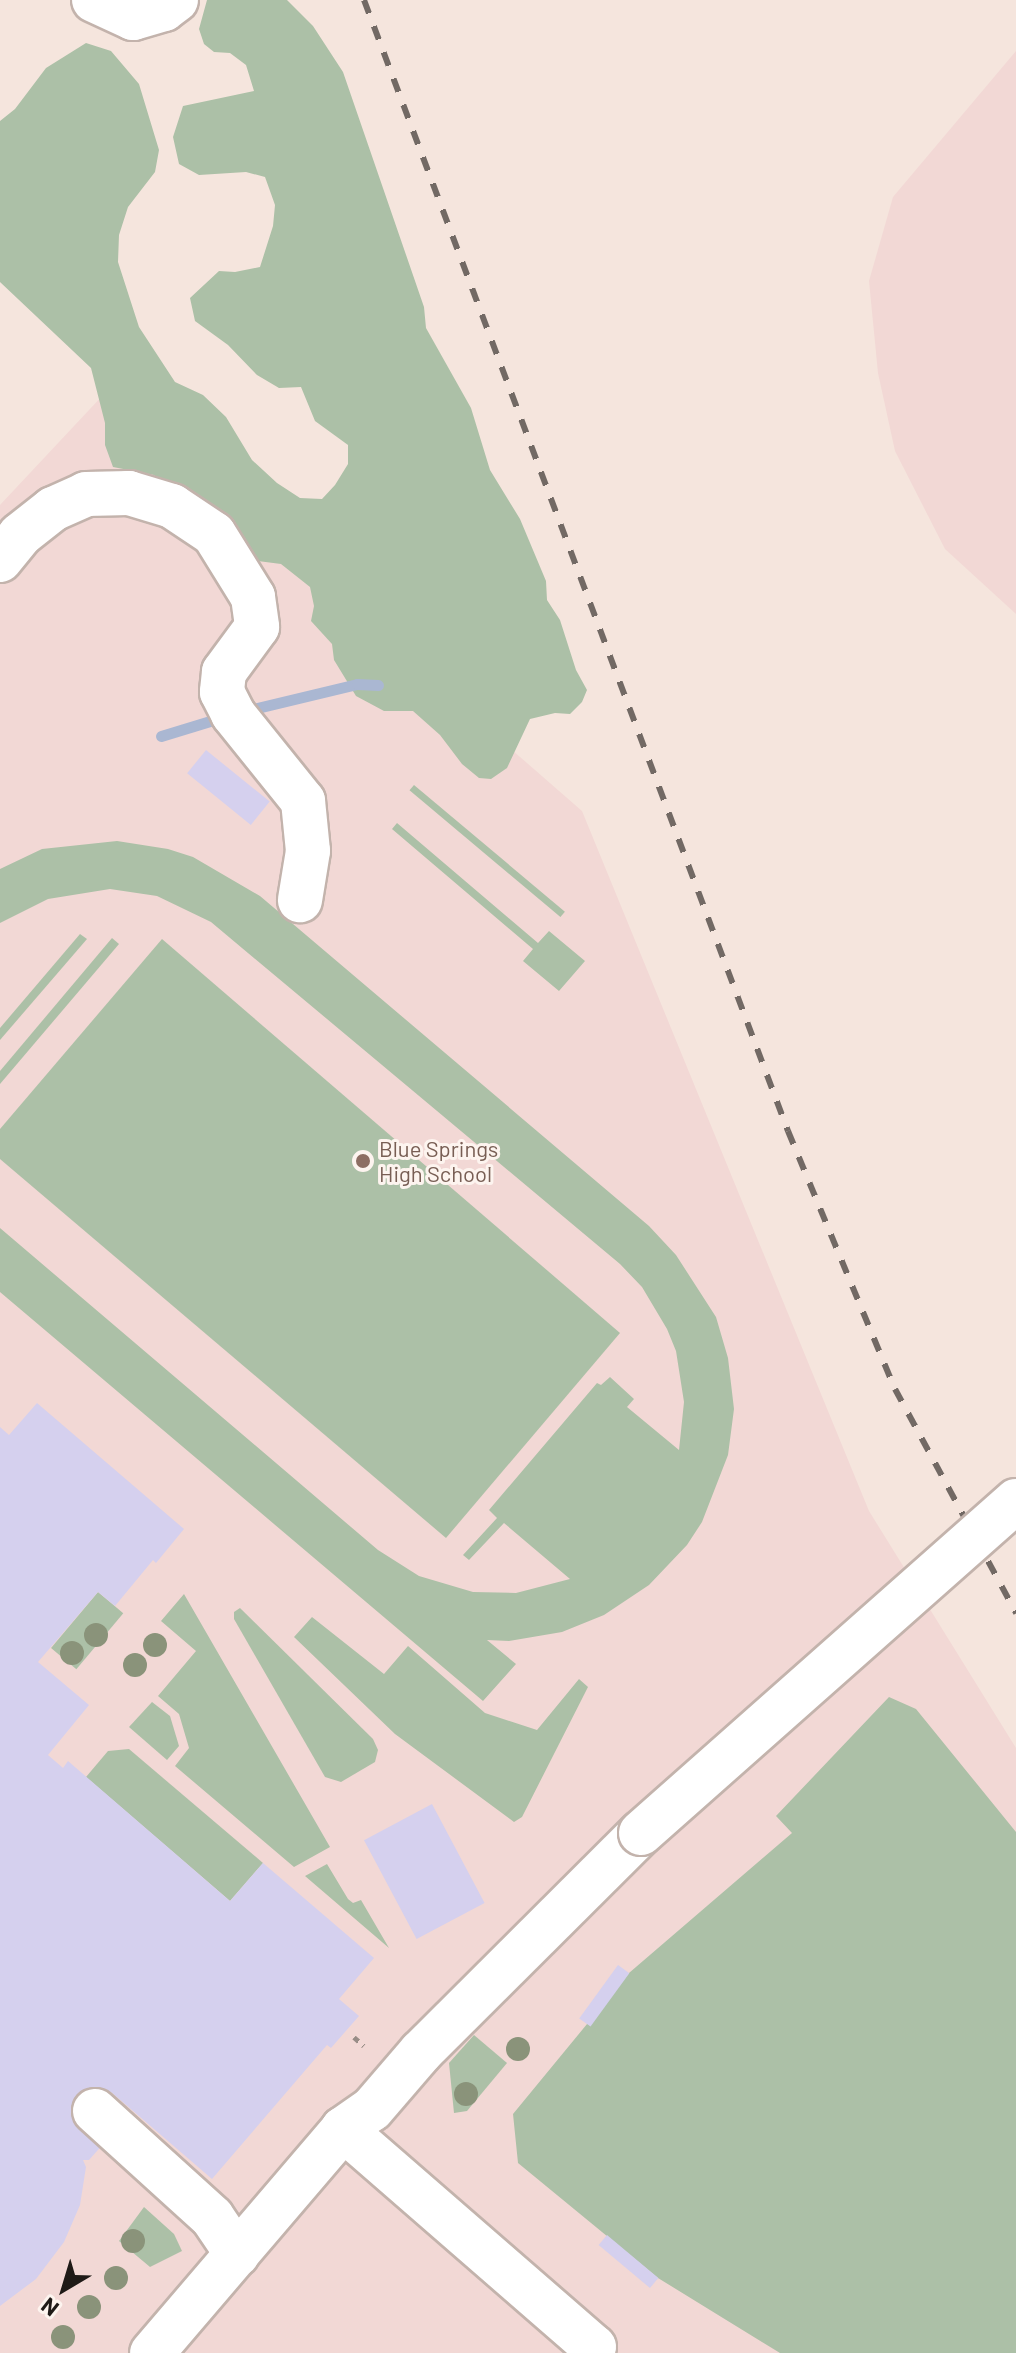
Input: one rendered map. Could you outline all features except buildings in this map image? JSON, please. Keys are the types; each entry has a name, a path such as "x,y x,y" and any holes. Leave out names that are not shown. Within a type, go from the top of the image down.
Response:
{"street":[{"path":"94,0 133,18 164,9 176,0"},
{"path":"0,560 20,535 53,509 86,494 129,493 172,506 214,534 253,597 257,627 224,672 222,692 233,714 303,801 308,851 300,900"},
{"path":"152,2353 343,2129 372,2109 421,2052 641,1833 1016,1501"},
{"path":"95,2111 212,2217 237,2254"},
{"path":"343,2129 594,2347 589,2353"}],"path":[{"path":"354,2037 364,2046"}],"shaded area":[{"path":"1016,51 1016,614 945,549 895,451 878,373 869,281 893,197"},
{"name":"Blue Springs High School","path":"104,394 582,811 869,1511 1016,1748 1016,2353 0,2353 0,505"}],"green space":[{"path":"207,0 287,0 313,26 343,72 424,307 426,328 471,408 490,470 520,519 546,581 547,600 560,620 576,670 587,690 582,702 570,714 555,713 530,719 507,768 491,779 479,778 462,764 440,735 413,711 384,711 356,696 334,660 332,644 311,621 314,606 310,587 281,564 251,560 154,475 113,467 105,445 105,423 91,368 0,282 0,121 15,109 46,68 86,43 111,51 139,84 159,150 155,172 128,207 119,235 118,262 139,327 175,382 203,395 226,417 252,460 277,483 300,498 322,499 335,485 348,464 348,445 315,421 301,387 279,388 257,375 228,345 195,321 190,298 219,271 235,272 260,267 273,226 275,205 265,177 246,172 199,175 179,164 173,137 183,106 254,91 246,65 230,53 214,52 204,44 199,29"},
{"path":"414,785 565,912 560,917 410,790"},
{"path":"397,823 538,943 549,931 585,961 559,991 523,961 533,949 392,829"},
{"path":"117,841 168,849 193,857 260,896 649,1226 676,1255 716,1317 728,1358 734,1409 728,1455 702,1522 687,1545 649,1585 604,1615 562,1632 509,1641 487,1640 516,1664 483,1701 0,1292 0,1228 378,1550 419,1576 473,1592 516,1593 570,1579 504,1523 469,1560 463,1555 497,1518 489,1510 597,1383 601,1385 610,1377 634,1399 627,1407 679,1450 684,1402 676,1351 667,1329 642,1287 620,1264 211,922 157,896 110,889 48,899 0,923 0,869 42,849"},
{"path":"80,934 87,939 0,1040 0,1028"},
{"path":"112,938 119,944 0,1084 0,1071"},
{"path":"162,939 620,1333 446,1538 0,1159 0,1129"},
{"path":"98,1592 123,1613 76,1669 51,1648"},
{"path":"184,1594 330,1847 294,1867 175,1766 189,1748 179,1714 158,1696 196,1651 161,1621"},
{"path":"240,1608 373,1739 378,1750 375,1762 341,1782 325,1777 234,1619 234,1612"},
{"path":"312,1617 384,1674 408,1646 485,1713 537,1730 579,1679 588,1687 522,1817 514,1822 395,1734 294,1637"},
{"path":"889,1697 916,1709 1016,1832 1016,2353 780,2353 658,2278 518,2163 513,2114 629,1973 792,1833 776,1816"},
{"path":"152,1702 170,1716 179,1746 167,1760 129,1727"},
{"path":"129,1749 263,1863 230,1901 86,1777 108,1751"},
{"path":"327,1864 348,1899 353,1903 361,1900 389,1948 305,1876"},
{"path":"474,2035 507,2063 467,2111 454,2113 449,2063"},
{"path":"144,2207 174,2234 182,2251 150,2267 119,2241"}],"waterway":[{"path":"253,709 357,684 378,685"},
{"path":"161,736 217,719"}],"railway":[{"path":"364,0 788,1131 895,1389 1016,1613"}],"place":[{"name":"Blue Springs High School","path":"363,1161"}]}
